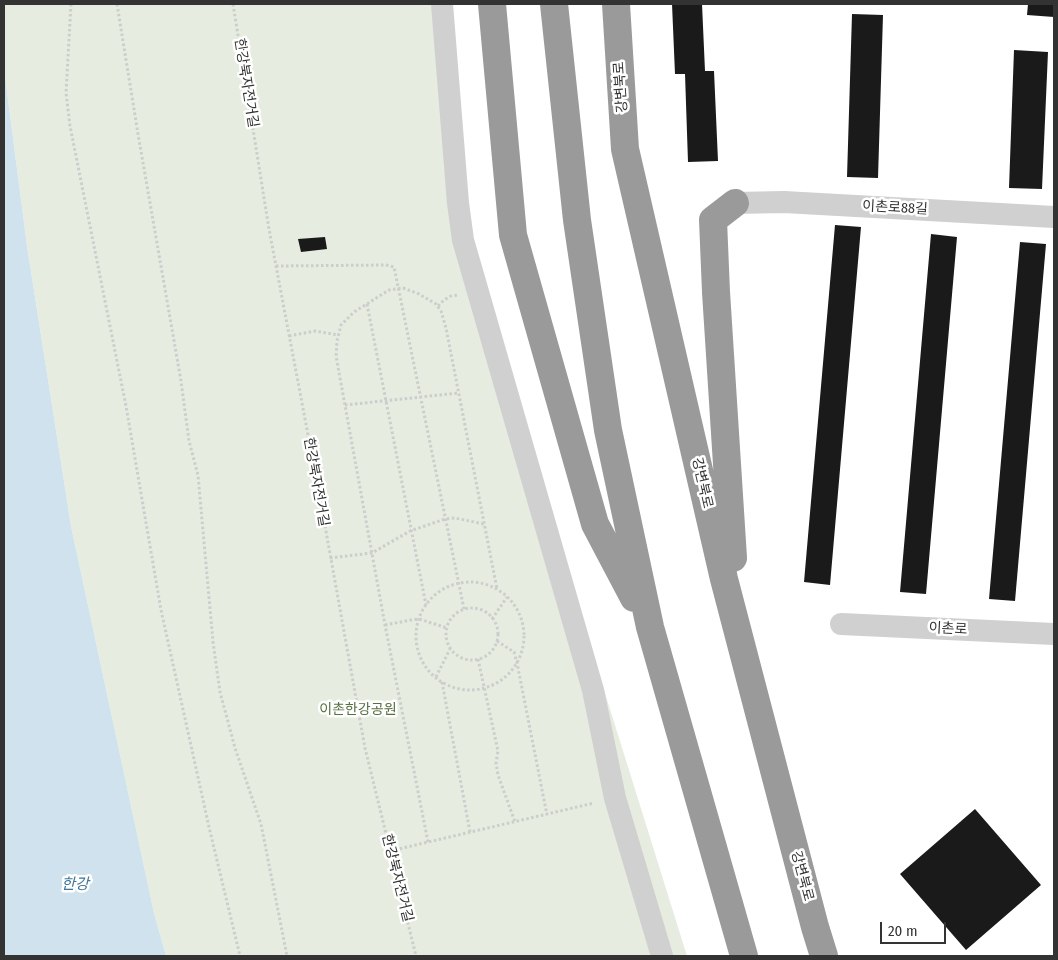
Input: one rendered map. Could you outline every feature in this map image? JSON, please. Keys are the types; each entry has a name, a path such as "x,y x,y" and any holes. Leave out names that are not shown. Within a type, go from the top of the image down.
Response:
{"highway":[{"path":"492,4 513,235 595,524 650,627"},
{"path":"554,4 577,220 606,421 650,627 744,956"},
{"name":"강변북로","path":"616,4 625,149 721,569 824,956"},
{"path":"735,203 713,220 737,630"}],"street":[{"path":"442,4 458,203 463,240 593,690 615,798 662,956"},
{"name":"이촌로88길","path":"735,203 784,202 1054,217"},
{"name":"이촌로","path":"841,624 1054,634"}],"path":[{"path":"71,4 66,94 70,126 126,406 161,610 209,827 240,956"},
{"path":"117,4 181,381 189,441 198,475 213,642 220,692 235,748 260,824 287,956"},
{"name":"한강북자전거길","path":"233,4 269,229 365,748 416,956"},
{"path":"276,266 386,265 394,267 464,609"},
{"path":"428,842 385,625 336,356 336,341 341,325 354,312 389,290 403,288 419,294 436,304 441,311 446,328 497,589"},
{"path":"367,304 426,606"},
{"path":"289,336 315,331 338,335"},
{"path":"345,405 459,393"},
{"path":"330,558 372,553 410,531 445,519 455,518 484,524"},
{"path":"479,582 497,589 515,606 522,620 524,634 522,649 517,663 497,683 484,688 470,690 456,688 442,682 431,673 422,660 417,646 416,631 419,619 426,606 437,593 459,583 479,582"},
{"path":"492,619 507,597"},
{"path":"476,608 484,611 492,619 496,624 498,633 494,648 488,655 472,660 464,659 456,656 450,650 445,634 451,617 464,609 476,608"},
{"path":"385,625 419,619 446,628"},
{"path":"497,641 514,652 547,815"},
{"path":"436,677 450,650"},
{"path":"478,659 498,751 496,763 498,775 516,822"},
{"path":"442,682 470,832"},
{"path":"390,851 615,798"}],"green space":[{"name":"이촌한강공원","path":"4,4 444,4 470,260 687,956 166,956 154,913 71,526 27,246 6,84"}],"water":[{"name":"한강","path":"4,56 27,246 71,526 154,913 166,956 4,956"}],"building":[{"path":"672,4 702,4 705,71 714,71 718,161 688,162 685,74 675,74"},
{"path":"1028,4 1054,4 1054,17 1027,15"},
{"path":"852,14 883,15 878,178 847,177"},
{"path":"1014,50 1048,52 1042,189 1009,188"},
{"path":"835,225 861,227 830,585 804,582"},
{"path":"931,234 957,237 926,594 900,592"},
{"path":"325,237 327,249 301,252 298,239"},
{"path":"1020,242 1046,244 1015,601 989,599"},
{"path":"975,809 1041,885 966,950 900,874"}]}
